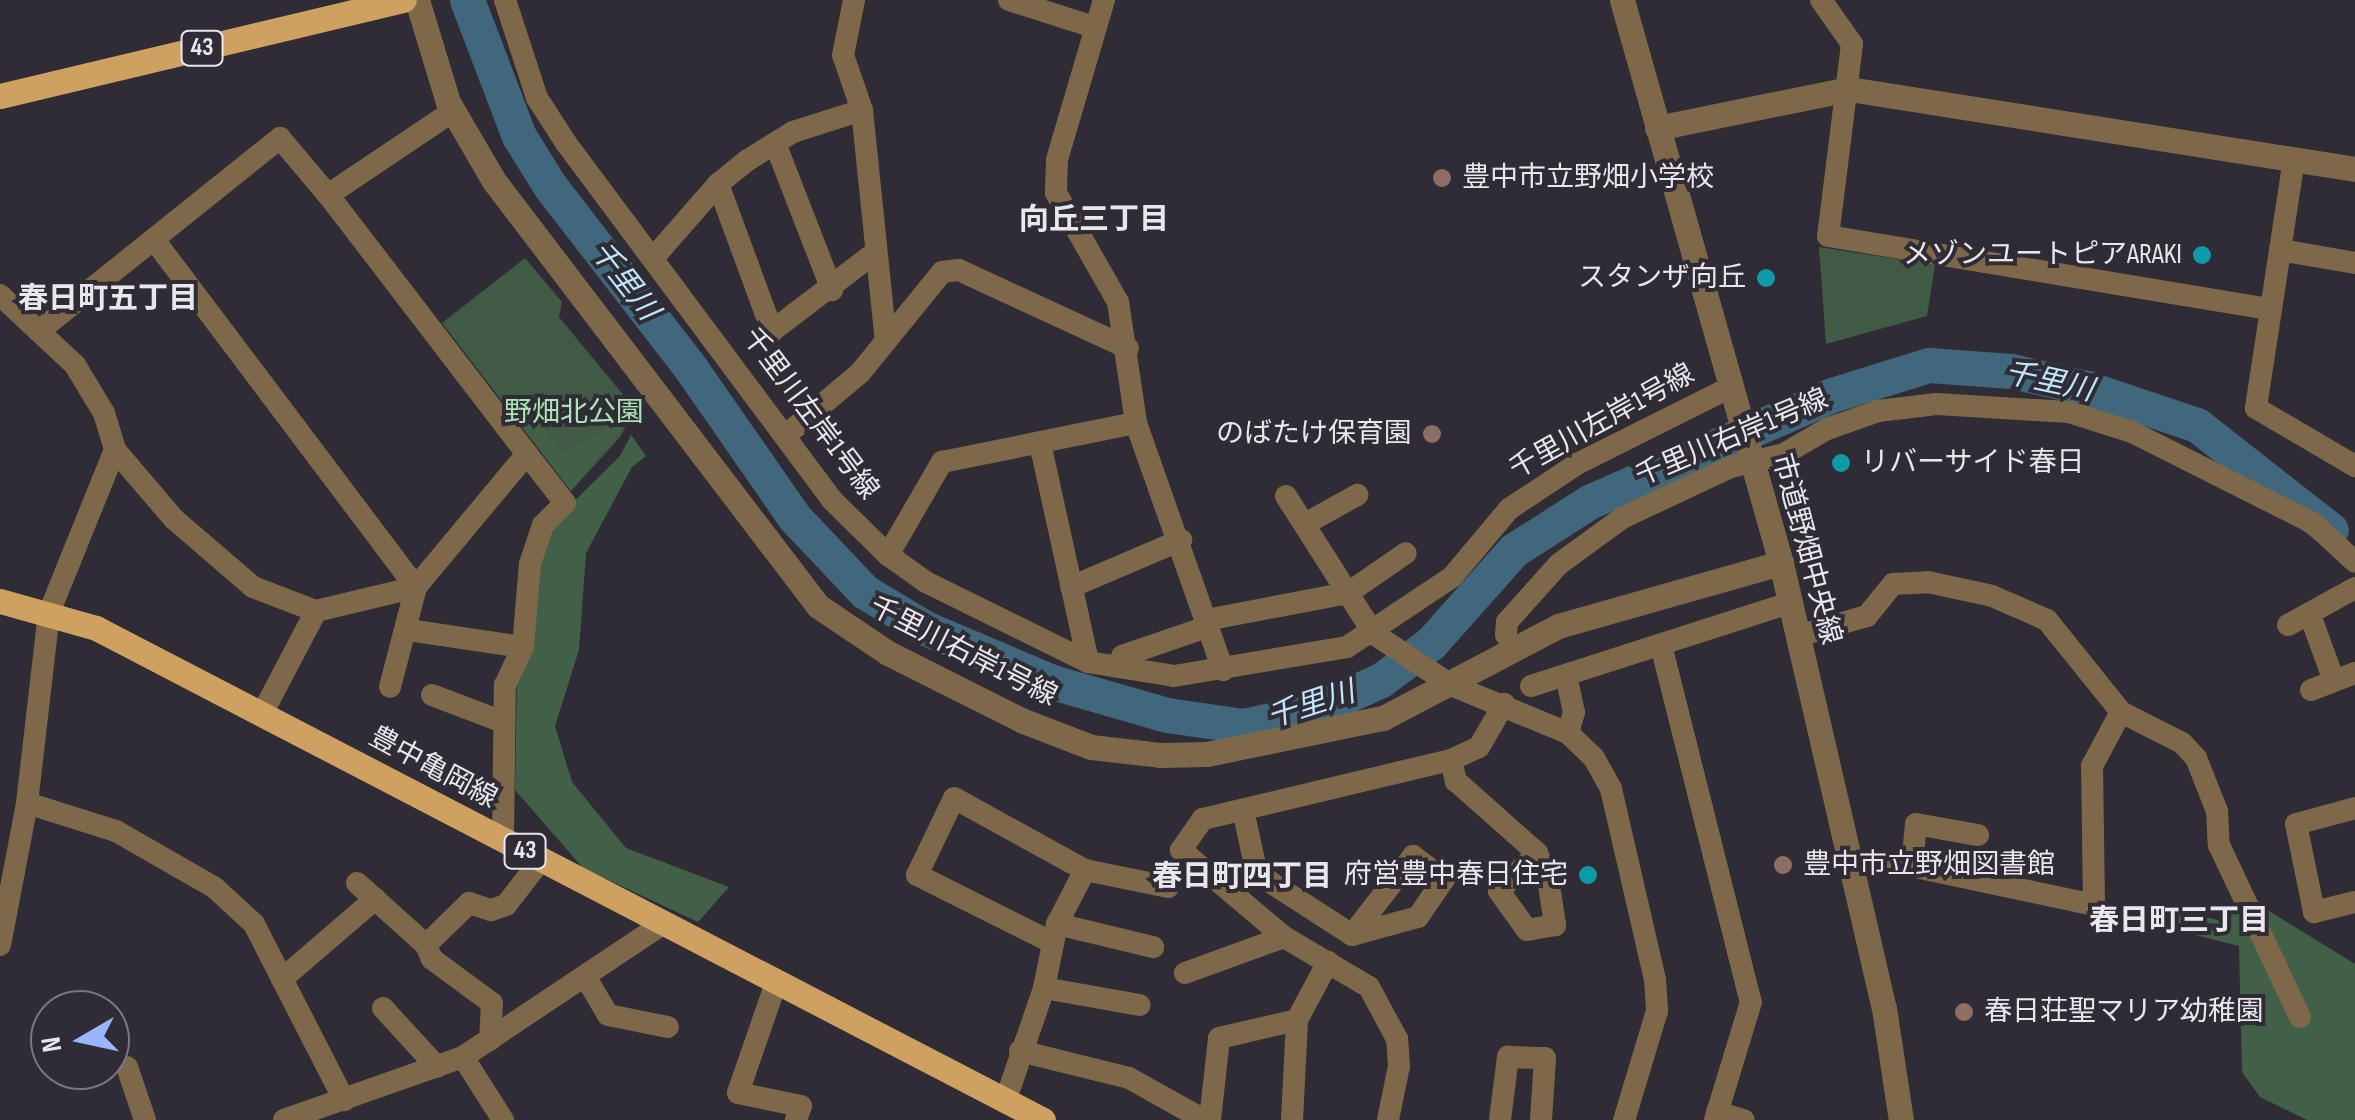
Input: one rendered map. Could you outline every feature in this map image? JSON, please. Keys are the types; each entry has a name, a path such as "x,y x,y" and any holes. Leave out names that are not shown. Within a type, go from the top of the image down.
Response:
{"main road":[{"name":"43","path":"0,96 404,0"},
{"name":"豊中亀岡線","path":"0,601 96,628 1043,1120"}],"street":[{"name":"千里川右岸1号線","path":"417,0 453,111 511,205 818,606 888,654 1090,747 1160,755 1206,754 1383,718 1445,681 1558,626 1781,563"},
{"name":"千里川左岸1号線","path":"505,0 537,98 831,499 888,556 926,582 1088,662 1174,676 1379,638 1452,578 1509,508 1576,464 1732,391"},
{"path":"854,0 843,55 862,110 872,254 886,341"},
{"path":"1009,0 1094,27"},
{"path":"1104,0 1057,160 1056,193 1118,302 1128,348 1136,423 1180,540 1222,670"},
{"name":"市道野畑中央線","path":"1622,0 1781,563 1851,863 1901,1120"},
{"path":"1821,0 1852,44 1828,236 2272,309"},
{"path":"1657,128 1848,89 2355,169"},
{"path":"655,256 718,184 775,143 862,110"},
{"path":"328,195 453,111"},
{"path":"39,330 280,138 566,503 543,524 530,564 523,647 505,685 503,838"},
{"path":"775,143 832,290"},
{"path":"2294,159 2256,408 2355,466"},
{"path":"718,184 772,332 832,290 872,254"},
{"path":"154,241 416,587"},
{"path":"2280,250 2355,263"},
{"path":"786,435 860,373 942,272 959,270 1128,348"},
{"path":"0,295 81,373 104,413 115,450 174,519 253,588 316,610 416,587"},
{"name":"千里川右岸1号線","path":"1506,636 1507,622 1550,574 1610,526 1678,490 1878,411 1936,404 2069,412 2132,432 2238,481 2313,523 2355,562"},
{"path":"888,556 942,462 1136,423"},
{"path":"1040,443 1088,662"},
{"path":"0,945 26,802 49,613 115,450"},
{"path":"390,687 408,630 416,587 527,454"},
{"path":"1286,496 1379,638 1445,681 1568,733 1594,758 1611,790 1656,980 1657,1010 1624,1120"},
{"path":"1304,524 1357,496"},
{"path":"1071,586 1180,540"},
{"path":"1122,656 1200,629 1206,620 1348,593 1406,553"},
{"path":"1798,636 1867,616 1894,584 1928,582 1987,595 2047,620 2120,712 2182,742 2196,758 2217,811 2219,845 2300,1017"},
{"path":"2288,625 2355,588"},
{"path":"1532,686 1790,604"},
{"path":"263,712 316,610"},
{"path":"2310,615 2345,677 2311,690"},
{"path":"408,630 523,647"},
{"path":"1661,645 1750,1002 1716,1116 1744,1120"},
{"path":"1566,676 1574,712 1568,733"},
{"path":"432,696 503,722"},
{"path":"1388,1120 1399,1066 1396,1039 1368,987 1284,937 1181,850 1203,819 1450,760 1479,747 1504,704"},
{"path":"1851,863 1912,866 2094,906 2092,766 2120,712"},
{"path":"1450,760 1456,781 1536,853"},
{"path":"1153,947 1055,933 917,875 954,798 1085,870 1168,887"},
{"path":"26,802 116,830 215,888 254,924 344,1100"},
{"path":"2355,808 2296,824 2314,912 2355,902"},
{"path":"1243,810 1255,865 1267,880 1352,935"},
{"path":"1912,866 1916,824 1978,835"},
{"path":"426,946 469,902 491,910 506,905 542,859"},
{"path":"1005,1102 1044,988 1055,933 1085,870"},
{"path":"282,979 366,891 426,946 432,959 492,1002 490,1040"},
{"path":"284,1120 463,1057 664,923"},
{"path":"1185,972 1284,937"},
{"path":"1292,1120 1298,1020 1328,962"},
{"path":"584,976 608,1014 668,1026"},
{"path":"776,984 738,1093 801,1106 796,1120"},
{"path":"1044,988 1139,1005"},
{"path":"383,1008 437,1066"},
{"path":"1020,1051 1129,1078 1207,1120 1220,1038 1298,1020"},
{"path":"463,1057 503,1120"},
{"path":"1500,1120 1508,1057 1545,1058 1541,1120"},
{"path":"130,1078 145,1120"}],"green space":[{"path":"1819,247 1935,265 1927,316 1826,344"},
{"name":"野畑北公園","path":"525,258 562,302 559,317 625,397 628,420 621,436 571,491 442,323"},
{"path":"519,397 563,453 601,433 617,415 628,420 571,491 506,406"},
{"path":"631,435 646,456 632,467 586,553 579,650 555,726 572,782 626,848 729,887 698,922 583,868 515,790 517,674 539,557 554,521 620,456"},
{"path":"2240,893 2355,964 2355,1120 2307,1120 2260,1097 2242,1072 2239,946 2143,922 2148,905 2223,921"}],"waterway":[{"name":"千里川","path":"467,0 519,136 550,186 692,370 794,517 865,592 925,628 1052,682 1167,715 1243,726 1315,710 1381,680 1431,643 1514,550 1589,502 1832,395 1929,365 2011,371 2087,388 2197,425 2331,530"}],"place":[{"name":"豊中市立野畑小学校","path":"1442,178"},
{"name":"メゾンユートピアARAKI","path":"2202,255"},
{"name":"スタンザ向丘","path":"1766,278"},
{"name":"のばたけ保育園","path":"1432,434"},
{"name":"リバーサイド春日","path":"1841,463"},
{"name":"豊中市立野畑図書館","path":"1783,865"},
{"name":"府営豊中春日住宅","path":"1588,875"},
{"name":"春日荘聖マリア幼稚園","path":"1964,1012"}],"district":[{"name":"向丘三丁目","path":"1094,220"},
{"name":"春日町五丁目","path":"108,299"},
{"name":"春日町四丁目","path":"1242,877"},
{"name":"春日町三丁目","path":"2179,921"}]}
